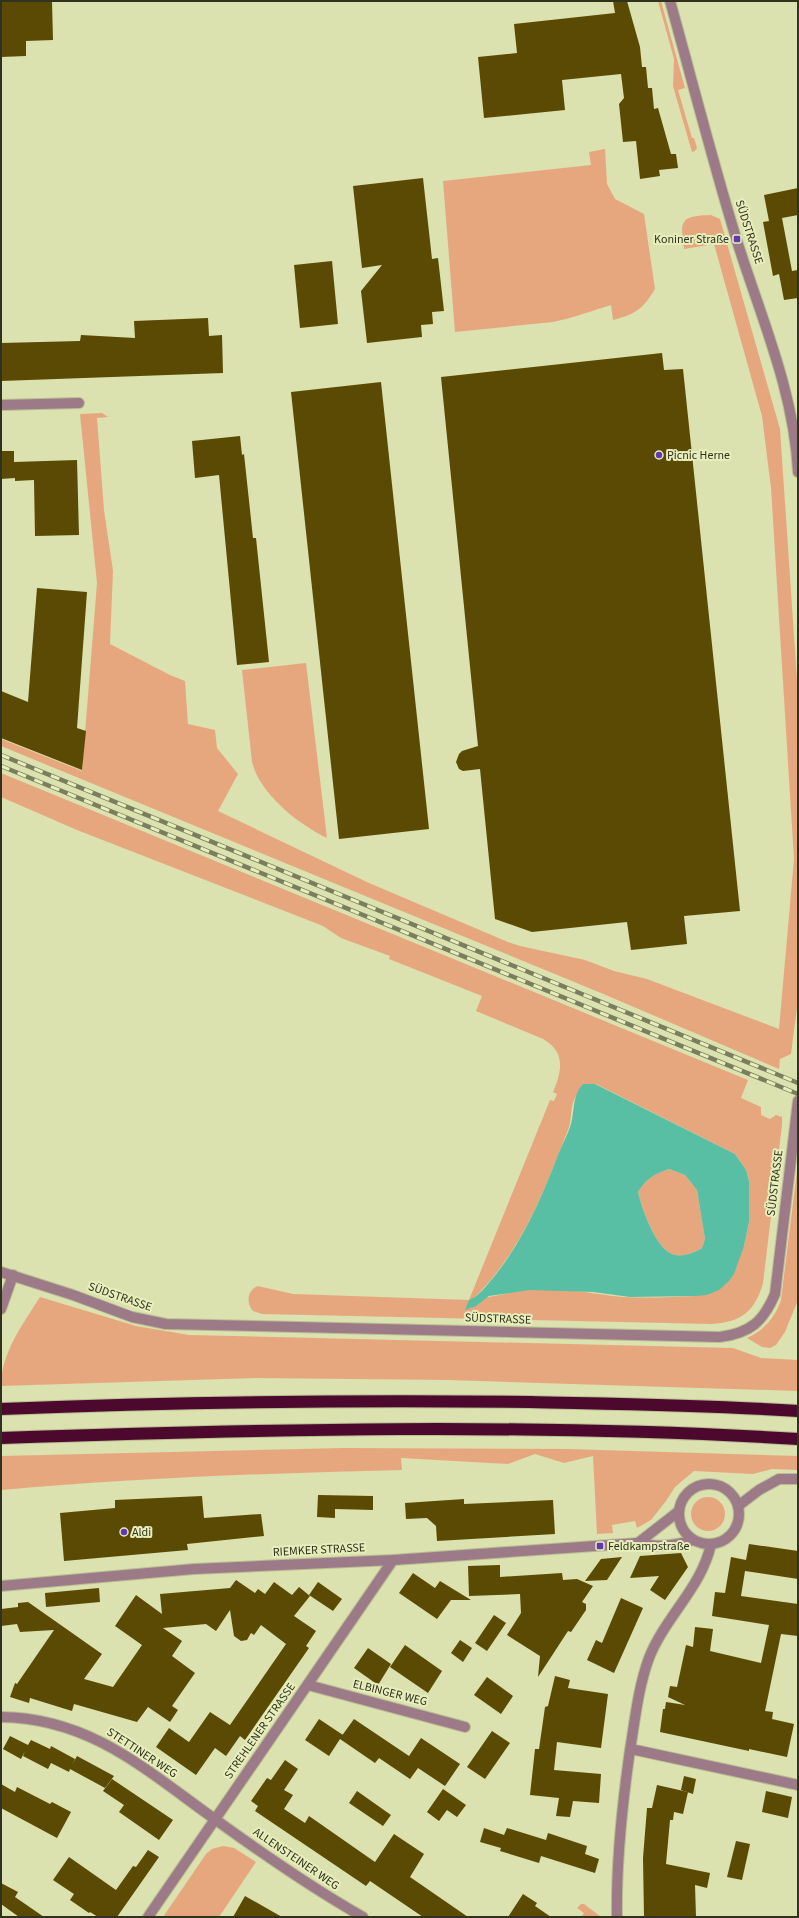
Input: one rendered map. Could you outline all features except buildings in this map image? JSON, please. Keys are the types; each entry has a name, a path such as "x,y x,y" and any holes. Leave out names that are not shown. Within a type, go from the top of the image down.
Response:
{"highway":[{"path":"1,1409 137,1404 428,1401 622,1404 798,1411"},
{"path":"1,1438 212,1431 442,1429 606,1430 798,1439"}],"street":[{"name":"SÜDSTRASSE","path":"670,1 737,239 774,347 795,427 798,472"},
{"path":"1,405 79,403"},
{"name":"SÜDSTRASSE","path":"1,1272 73,1295 132,1317 166,1324 720,1337 734,1335 749,1328 760,1320 768,1309 775,1294 798,1101"},
{"path":"1,1309 13,1275"},
{"path":"738,1506 759,1490 779,1479 798,1479"},
{"path":"712,1484 723,1487 732,1495 738,1506 739,1516 736,1526 730,1535 721,1542 702,1544 693,1540 684,1532 679,1511 682,1500 689,1491 700,1485 712,1484"},
{"path":"638,1543 679,1511"},
{"name":"RIEMKER STRASSE","path":"1,1586 194,1570 393,1560 638,1543 650,1547 666,1546 693,1540"},
{"path":"617,1917 618,1850 640,1689 649,1658 660,1635 708,1561 711,1544"},
{"name":"STREHLENER STRASSE","path":"148,1917 308,1686 393,1560"},
{"name":"ELBINGER WEG","path":"308,1686 466,1727"},
{"name":"STETTINER WEG","path":"1,1717 45,1722 85,1734 106,1744 189,1799 215,1820"},
{"path":"631,1749 798,1785"},
{"name":"ALLENSTEINER WEG","path":"215,1820 337,1902 363,1917"}],"shaded area":[{"path":"658,1 661,1 685,88 678,90 692,138 694,138 697,148 692,152 673,86 674,59"},
{"path":"605,149 607,184 615,199 644,214 655,289 643,306 633,313 613,320 611,305 553,322 455,332 443,181 591,165 589,152"},
{"path":"711,215 720,219 780,429 798,695 798,1000 791,1054 780,1059 779,1069 601,993 1,746 1,739 82,771 97,583 80,414 102,413 108,417 97,418 104,510 113,571 110,644 170,675 185,681 188,724 215,730 217,748 238,774 218,811 369,883 508,942 585,960 614,971 647,979 779,1029 794,859 771,488 762,416 714,244 684,249 682,232 684,222 693,217"},
{"path":"306,663 327,838 304,825 282,807 263,785 256,774 252,762 242,670"},
{"path":"1,773 748,1080 741,1098 761,1107 761,1115 770,1119 776,1115 782,1117 763,1283 756,1301 746,1313 739,1318 732,1321 712,1324 262,1314 253,1311 249,1304 249,1297 252,1290 258,1286 293,1294 469,1300 550,1100 554,1101 557,1094 553,1092 560,1069 559,1056 556,1050 543,1039 476,1011 482,996 389,959 390,956 341,938 323,926 77,830 1,797","holes":["583,1084 596,1084 735,1154 746,1170 749,1181 749,1222 744,1246 696,1296 654,1298 613,1296 572,1291 540,1290 508,1293 473,1299 505,1261 530,1220 550,1176 568,1130 573,1104 577,1094"]},
{"path":"798,1163 798,1300 785,1332 776,1345 770,1348 762,1347 747,1338 759,1331 768,1323 776,1312 781,1300"},
{"path":"669,1169 685,1175 697,1190 705,1239 702,1248 683,1255 672,1254 660,1244 650,1227 638,1192 651,1178"},
{"path":"40,1297 136,1326 189,1335 733,1348 761,1358 798,1360 798,1391 448,1380 257,1378 1,1386 2,1374 9,1350 20,1328"},
{"path":"344,1448 568,1449 798,1456 798,1470 772,1469 753,1474 694,1471 675,1487 651,1520 637,1528 635,1521 612,1525 613,1533 597,1534 593,1456 564,1463 535,1454 508,1464 401,1458 402,1470 201,1477 101,1482 1,1490 1,1456"},
{"path":"705,1497 711,1497 715,1498 722,1504 725,1514 724,1521 718,1528 711,1531 705,1531 701,1530 694,1524 691,1517 691,1511 692,1507 698,1500"},
{"path":"223,1846 234,1848 256,1862 219,1917 163,1917 206,1854 212,1849"},
{"path":"581,1904 584,1904 601,1917 581,1917 584,1913 577,1908"}],"water":[{"path":"583,1084 595,1084 735,1154 746,1170 749,1181 749,1222 744,1246 734,1274 719,1290 707,1295 630,1297 593,1292 530,1290 489,1296 476,1306 465,1310 469,1300 482,1291 504,1264 530,1219 545,1188 570,1128 575,1098","holes":["669,1169 685,1175 697,1190 705,1239 702,1248 699,1250 687,1254 676,1255 666,1250 655,1236 646,1217 638,1192 647,1180"]}],"railway":[{"path":"1,755 798,1083"},
{"path":"1,766 798,1094"}],"place":[{"name":"Koniner Straße","path":"737,239"},
{"name":"Picnic Herne","path":"659,455"},
{"name":"Aldi","path":"124,1532"},
{"name":"Feldkampstraße","path":"600,1546"}]}
